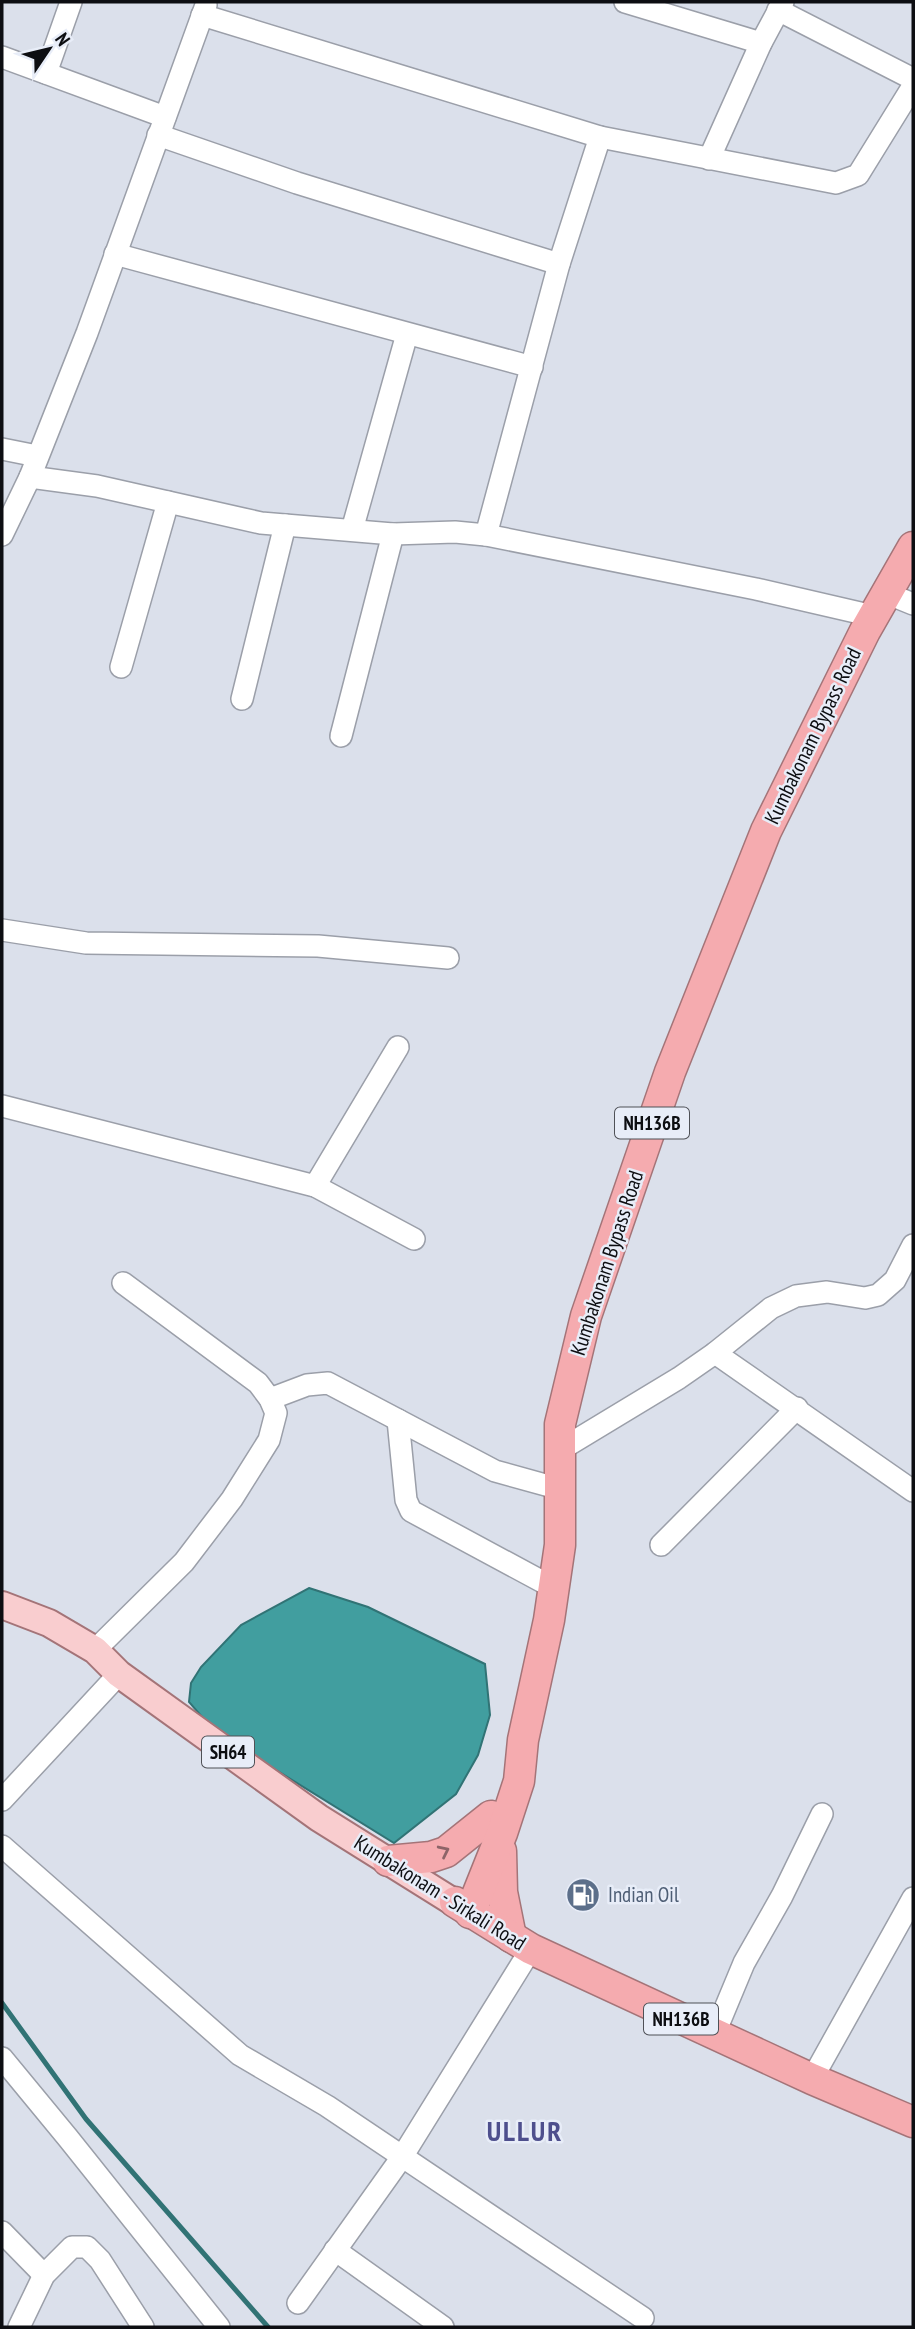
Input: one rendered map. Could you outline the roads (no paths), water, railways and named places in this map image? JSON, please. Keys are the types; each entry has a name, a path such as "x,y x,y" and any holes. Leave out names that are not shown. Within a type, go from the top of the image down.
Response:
{"highway":[{"name":"Kumbakonam Bypass Road","path":"462,1908 496,1825 519,1781 523,1740 549,1620 560,1545 560,1424 586,1316 670,1072 766,831 891,604 913,547"},
{"path":"388,1861 431,1857 446,1852 496,1825 502,1892 521,1943"},
{"name":"Kumbakonam - Sirkali Road","path":"462,1908 521,1943 714,2035 913,2122"}],"main road":[{"name":"Kumbakonam - Sirkali Road","path":"2,1605 49,1623 95,1650 119,1674 319,1818 462,1908"}],"street":[{"path":"47,73 71,2"},
{"path":"625,2 761,43"},
{"path":"709,159 780,6 913,79"},
{"path":"2,535 30,477 87,334 204,8 600,137 836,183 858,175 913,86"},
{"path":"2,57 47,73 161,126 297,183 559,264"},
{"path":"486,535 559,264 600,137"},
{"path":"116,254 532,367"},
{"path":"352,530 407,334"},
{"path":"2,449 37,456"},
{"path":"30,477 96,486 261,523 393,534 455,532 486,535 756,589 891,604"},
{"path":"121,667 168,502"},
{"path":"242,699 285,525"},
{"path":"341,736 393,534"},
{"path":"2,929 86,943 318,946 448,958"},
{"path":"315,1186 398,1047"},
{"path":"2,1106 315,1186 414,1239"},
{"path":"560,1451 679,1378 771,1308 796,1296 827,1292 864,1298 878,1295 895,1280 913,1245"},
{"path":"95,1650 184,1562 232,1499 269,1440 276,1413 258,1383 123,1283"},
{"path":"715,1353 913,1491"},
{"path":"270,1399 307,1385 328,1382 495,1471 560,1489"},
{"path":"661,1545 797,1408"},
{"path":"398,1420 405,1500 411,1511 554,1588"},
{"path":"2,1800 119,1674"},
{"path":"714,2035 744,1963 782,1896 822,1814"},
{"path":"2,1846 240,2055 327,2106 643,2318"},
{"path":"812,2079 913,1898"},
{"path":"298,2303 402,2157 521,1943"},
{"path":"2,2058 219,2327"},
{"path":"2,2232 44,2275"},
{"path":"19,2327 44,2275 72,2247 87,2247 100,2260 143,2327"},
{"path":"335,2250 443,2327"}],"water":[{"path":"309,1588 368,1607 485,1664 490,1715 478,1755 456,1794 394,1843 216,1733 189,1702 191,1683 201,1667 241,1625"}],"waterway":[{"path":"2,2003 86,2119 268,2327"}],"place":[{"name":"Indian Oil","path":"583,1895"}],"district":[{"name":"ULLUR","path":"525,2131"}]}
